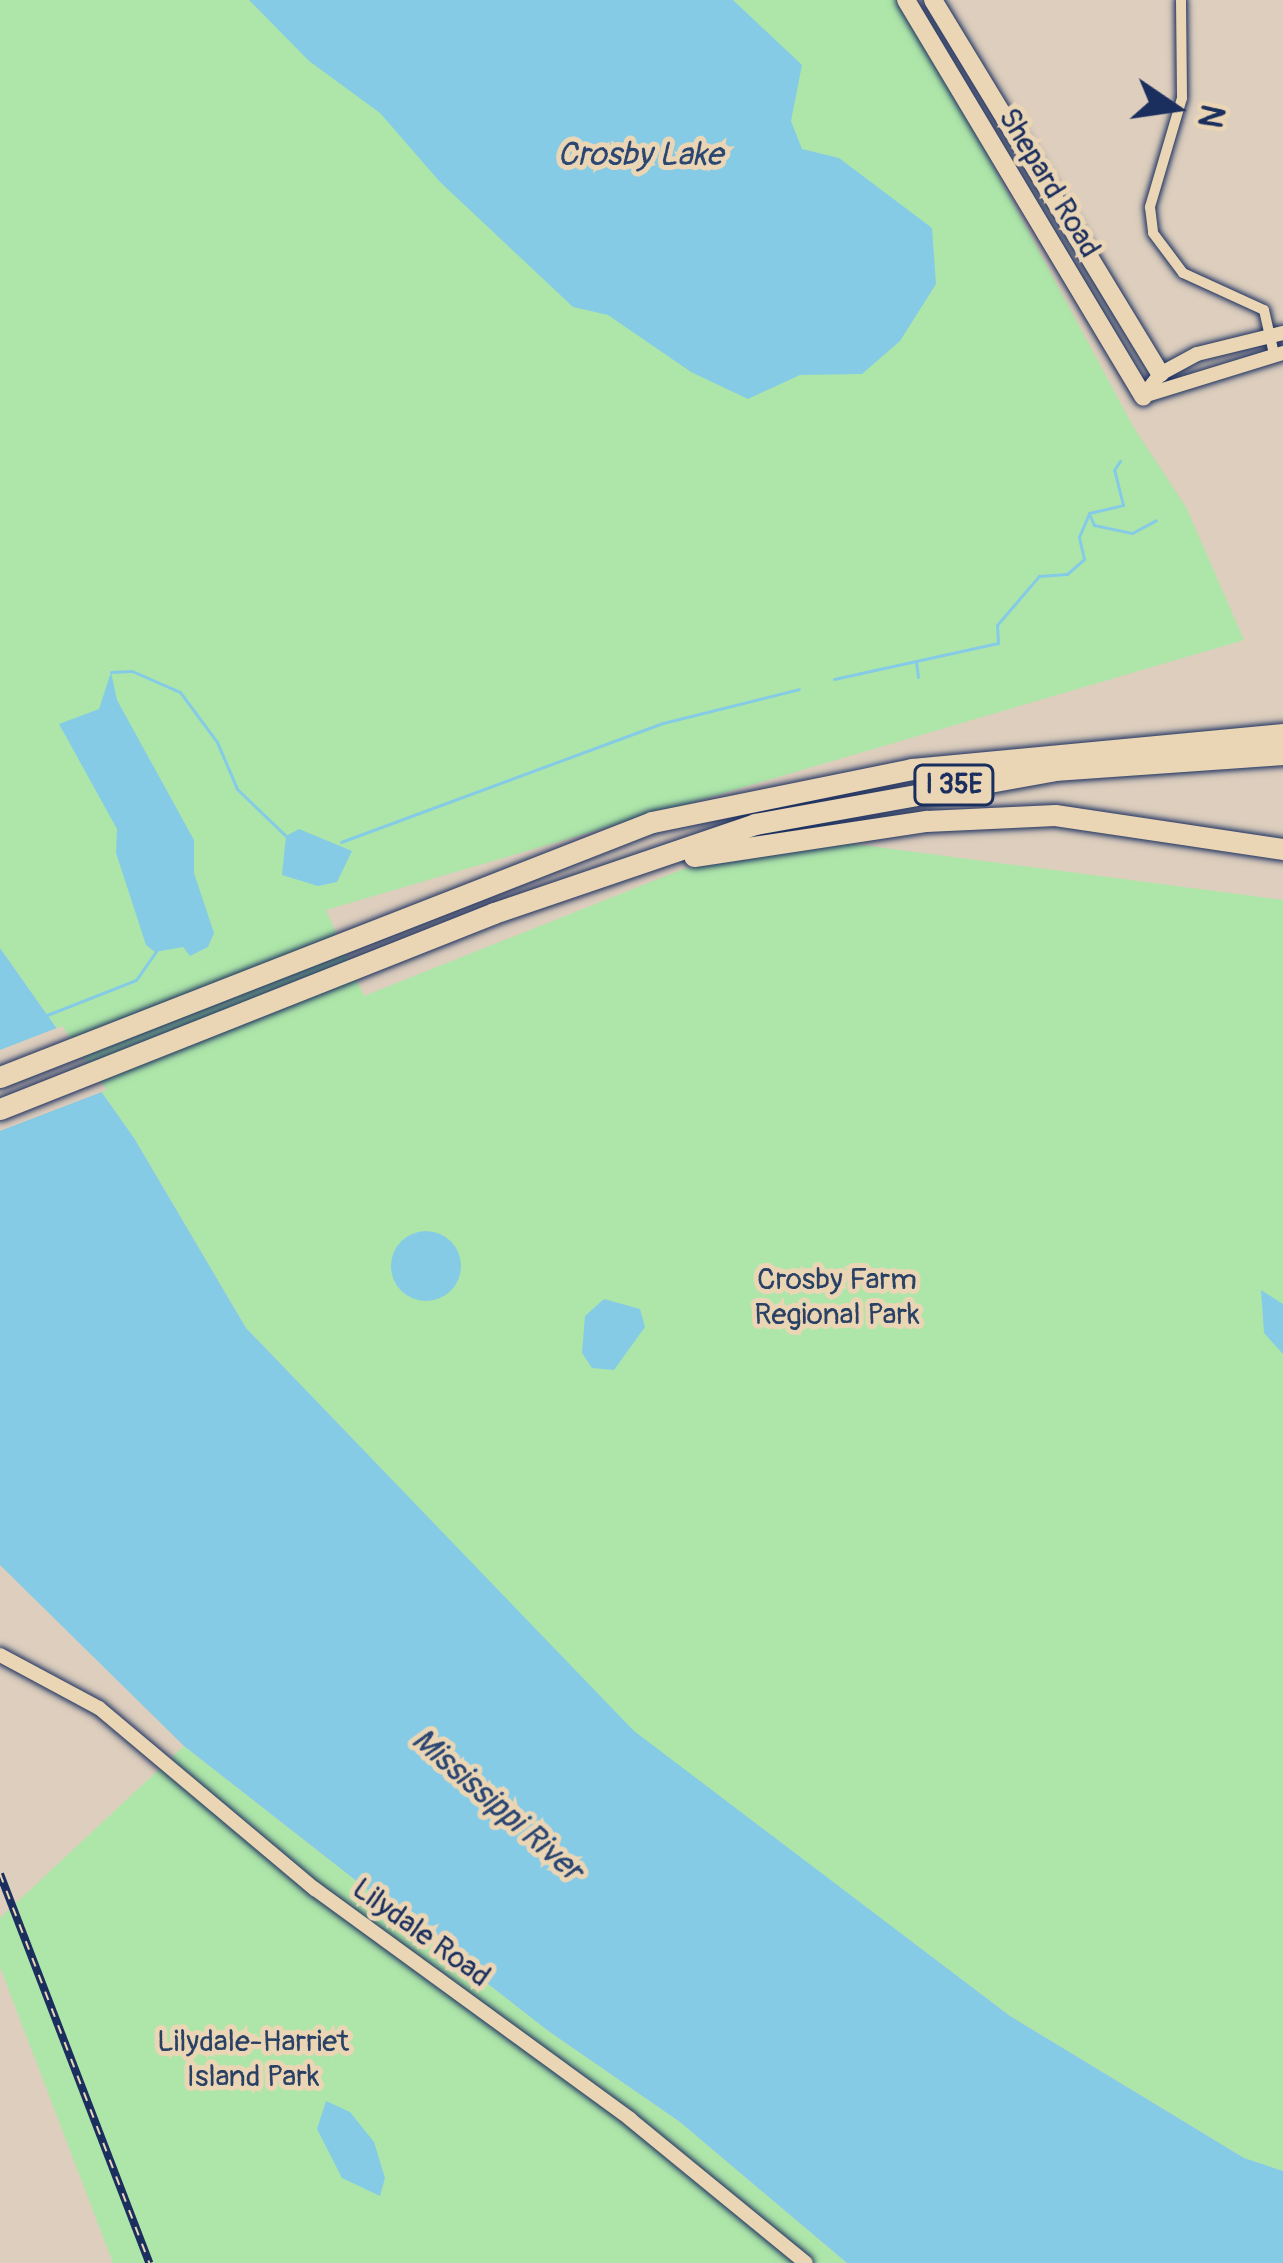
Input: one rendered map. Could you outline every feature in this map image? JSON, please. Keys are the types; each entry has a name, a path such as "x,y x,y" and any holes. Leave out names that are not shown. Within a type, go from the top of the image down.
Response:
{"highway":[{"name":"Shepard Road","path":"906,0 1143,396"},
{"name":"Shepard Road","path":"933,0 1160,374"},
{"name":"I 35E","path":"0,1077 652,822 779,792 1053,750 1283,734"},
{"name":"I 35E","path":"0,1109 393,953 755,824 969,782 1283,754"},
{"path":"634,864 926,820 1055,815 1283,849"}],"street":[{"path":"1143,396 1278,354 1277,334 1264,310 1183,273 1153,232 1150,207 1182,98 1181,0"},
{"path":"1143,396 1160,374 1216,346 1277,334"},
{"name":"Lilydale Road","path":"0,1655 100,1708 187,1782 806,2263"}],"green space":[{"name":"Crosby Farm Regional Park","path":"0,0 904,0 1134,428 1186,507 1244,640 326,910 364,996 683,869 839,842 1283,900 1283,2171 1244,2158 1010,2016 634,1732 246,1328 134,1138 0,948"},
{"name":"Lilydale-Harriet Island Park","path":"184,1746 547,2030 680,2122 847,2263 113,2263 0,1967 0,1918"}],"water":[{"name":"Crosby Lake","path":"249,0 733,0 802,65 791,121 802,149 839,158 932,228 936,284 900,341 862,374 800,375 748,399 691,372 608,315 573,307 440,182 380,113 309,61"},
{"path":"111,672 117,700 194,840 194,873 214,933 208,947 190,956 183,947 155,952 146,945 116,853 117,829 59,724 99,709"},
{"path":"299,829 352,851 337,882 318,886 282,875 286,836"},
{"name":"Mississippi River","path":"0,948 134,1138 246,1328 634,1731 1010,2016 1244,2158 1283,2171 1283,2263 847,2263 680,2122 547,2030 184,1746 0,1565"},
{"path":"426,1231 451,1241 461,1266 451,1291 426,1301 401,1291 391,1266 401,1241"},
{"path":"1261,1290 1283,1304 1283,1354 1264,1333"},
{"path":"604,1299 640,1309 645,1327 614,1370 592,1368 582,1353 585,1316"},
{"path":"326,2101 350,2112 374,2142 385,2178 380,2196 342,2178 317,2129"}],"pier":[{"path":"62,1026 107,1090 0,1131 0,1050"}],"waterway":[{"path":"834,679 998,643 997,625 1039,576 1067,574 1084,559 1079,537 1089,513 1123,505 1114,470 1120,461"},
{"path":"1090,516 1094,525 1132,533 1156,520"},
{"path":"916,661 918,677"},
{"path":"111,672 132,671 180,692 217,742 237,789 286,836"},
{"path":"341,842 663,723 799,689"},
{"path":"47,1015 136,980 156,951"}],"railway":[{"path":"0,1874 149,2263"}]}
